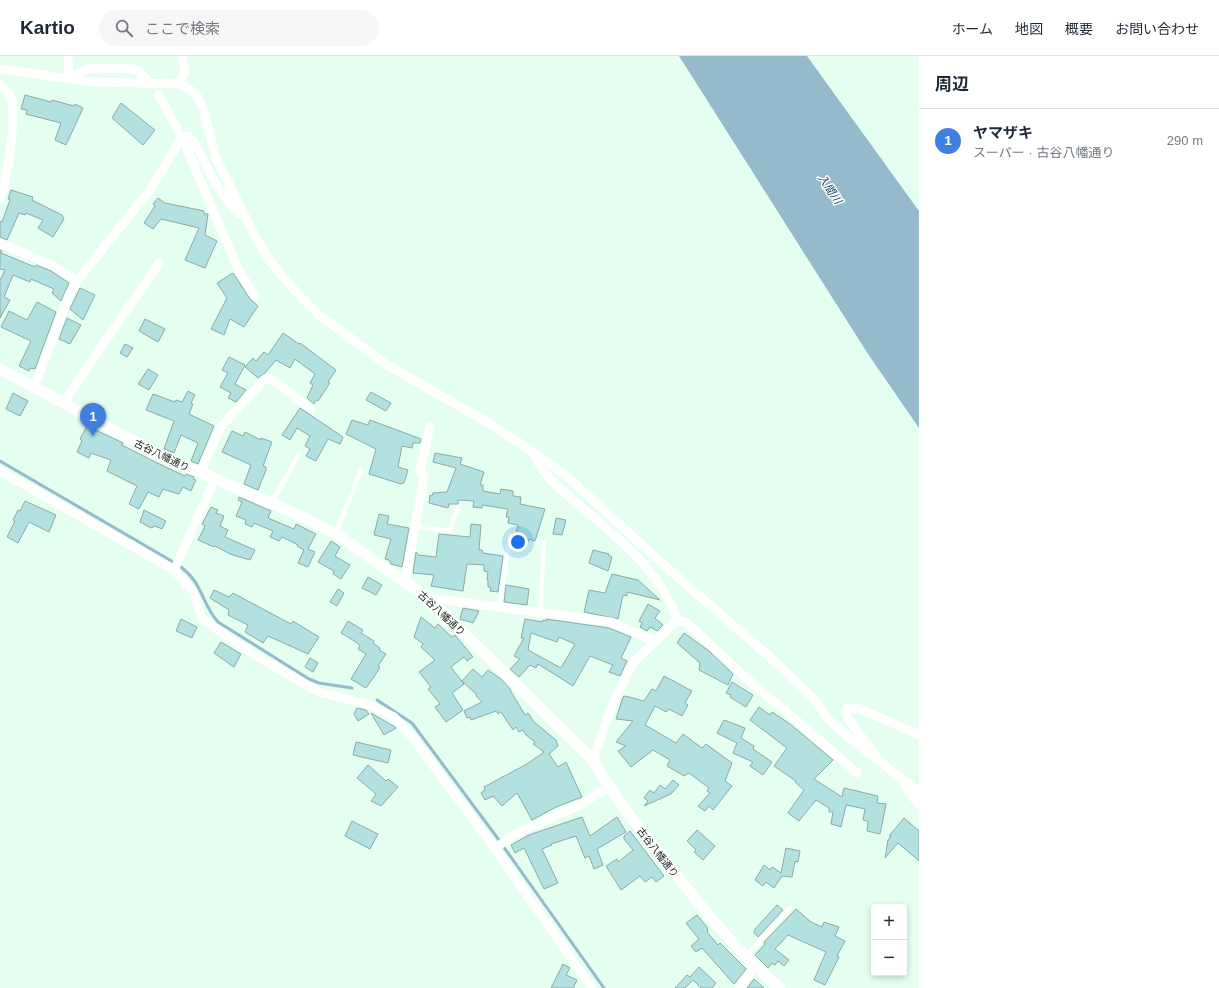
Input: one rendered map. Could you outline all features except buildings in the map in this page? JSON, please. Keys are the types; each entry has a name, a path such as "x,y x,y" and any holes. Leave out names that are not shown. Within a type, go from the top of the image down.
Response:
{"street":[{"path":"68,56 69,78"},
{"path":"179,84 185,71 182,56"},
{"path":"69,78 88,69 131,68 139,71 146,79"},
{"path":"0,69 94,82 179,84 189,89 200,102 216,158 245,217 269,260 296,292 319,315 365,351 492,425 570,479 677,576 772,659 815,700 830,721 919,792"},
{"path":"0,85 9,94 12,107 9,157 0,199"},
{"path":"159,95 182,138 238,269 255,296"},
{"path":"34,388 69,295 78,281 138,208 182,138 188,136 193,141 228,201 235,210 245,217"},
{"path":"0,243 49,264 78,281"},
{"path":"62,403 159,263"},
{"name":"古谷八幡通り","path":"0,369 158,454 305,518 335,535 429,599 593,760 608,788 708,916 745,958 780,988"},
{"path":"200,473 220,428 265,379 272,379 312,409"},
{"path":"405,582 424,477 420,471 430,427"},
{"path":"534,453 538,465 557,486 629,549 662,589 673,608 677,620"},
{"path":"0,471 174,570 193,592 202,618 258,657 319,692 370,705 394,717 413,738 495,849 592,988"},
{"path":"174,570 215,479"},
{"path":"429,599 611,622 655,641"},
{"path":"593,760 613,703 633,663 677,620"},
{"path":"677,620 687,623 755,686 857,773"},
{"path":"880,762 848,720 845,711 847,709 858,708 919,735"},
{"path":"906,781 905,786 919,805"},
{"path":"495,849 511,836 582,804 608,788"},
{"path":"739,988 755,967"}],"lane":[{"path":"271,504 299,454"},
{"path":"335,535 361,470"},
{"path":"415,526 450,531 457,508"},
{"path":"499,608 510,536"},
{"path":"540,614 544,542"},
{"path":"745,958 790,908"}],"water":[{"name":"入間川","path":"679,56 807,56 919,211 919,428 868,354"}],"waterway":[{"path":"0,461 175,563"},
{"path":"181,567 194,580 212,615 218,622 309,679 319,683 352,688"},
{"path":"377,700 412,723 499,840"},
{"path":"503,846 604,988"}],"place":[{"name":"ヤマザキ","path":"93,436"}]}
